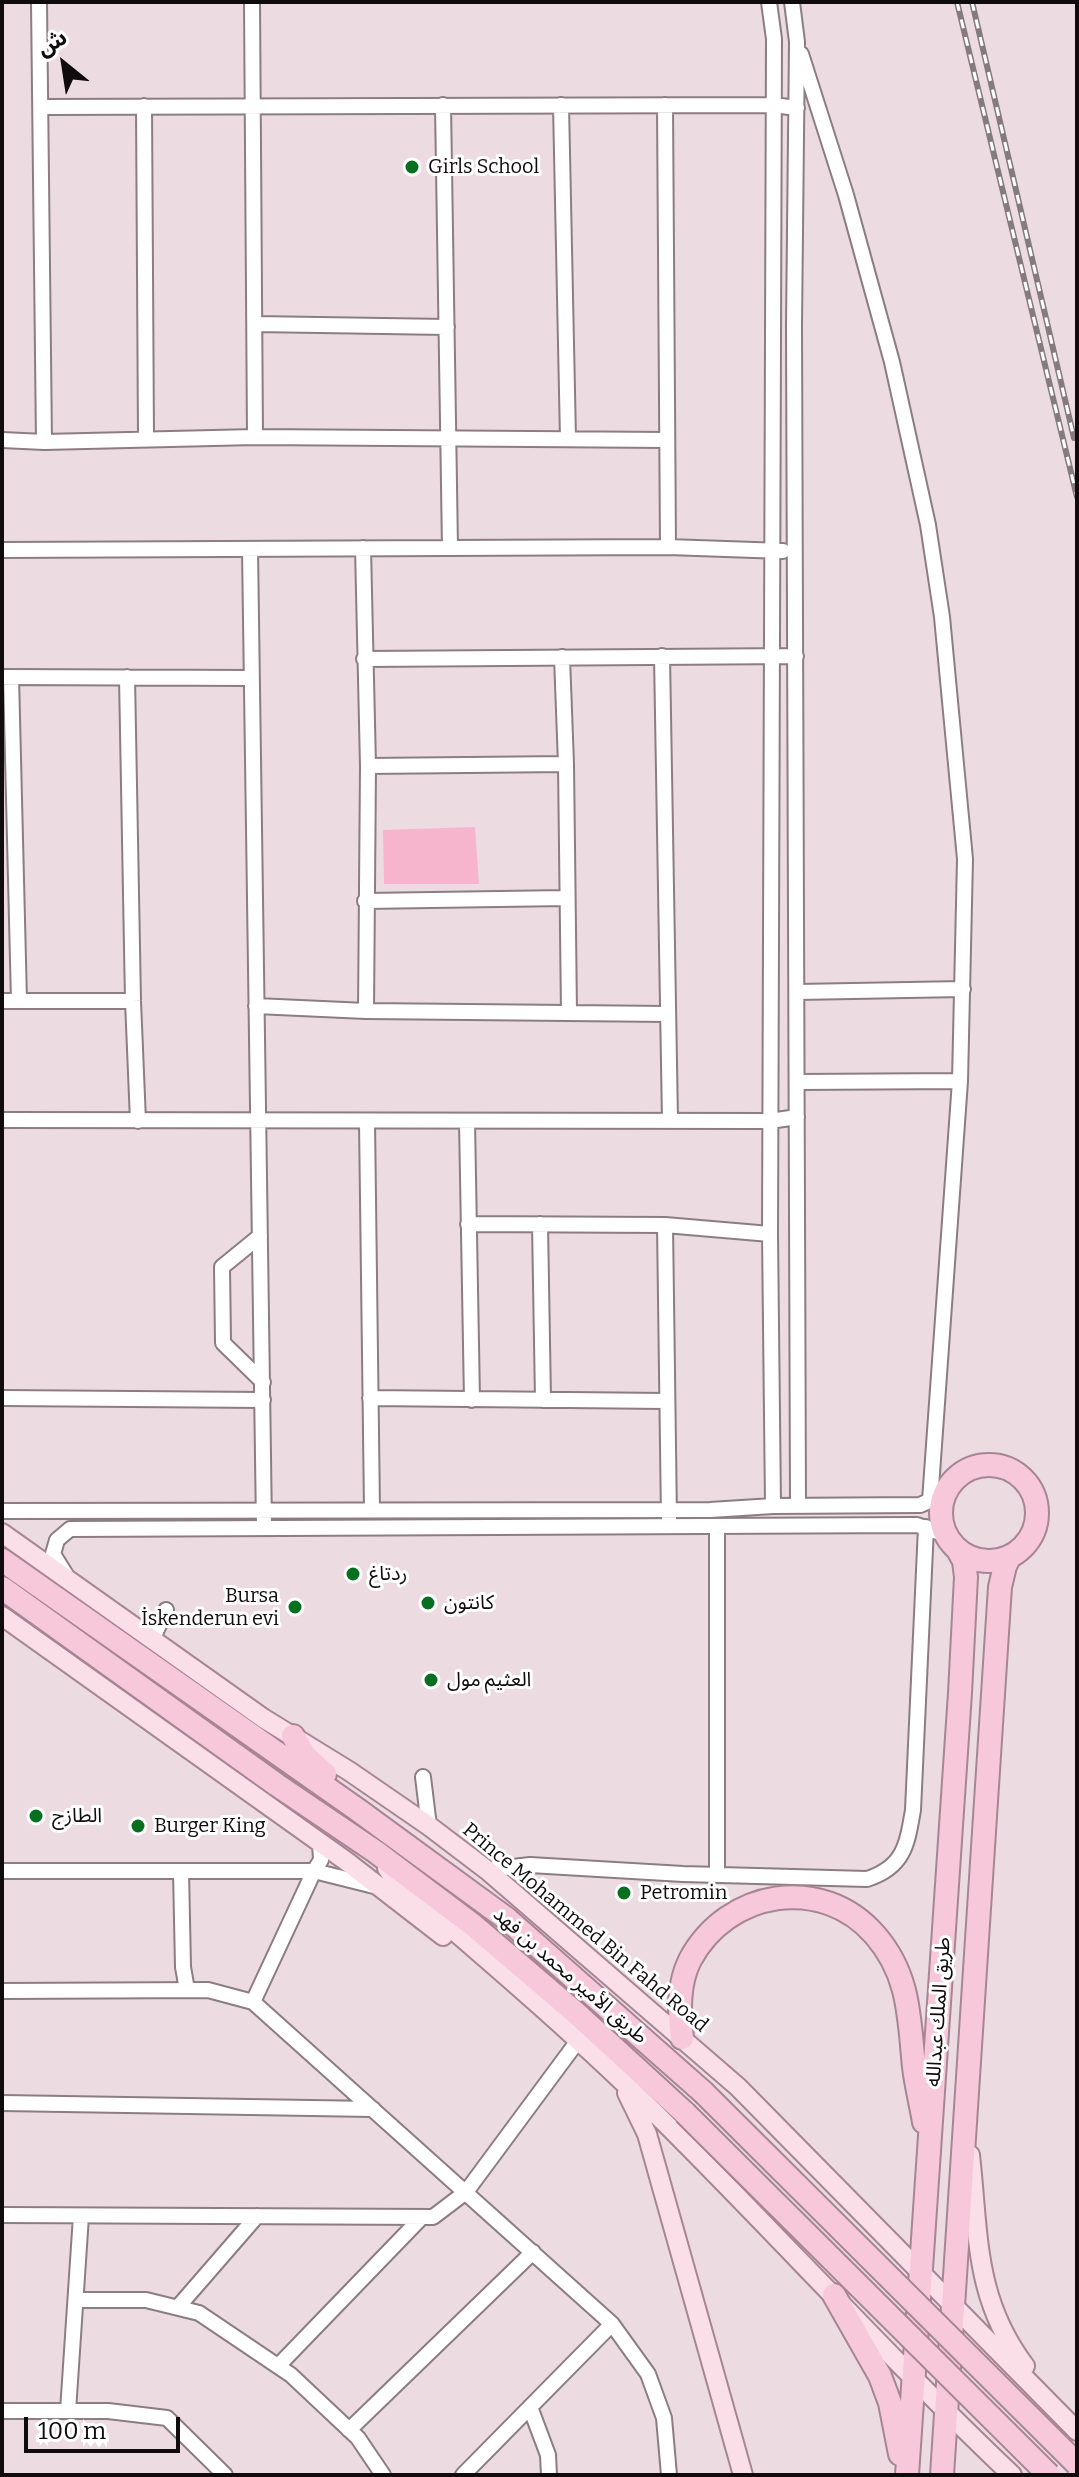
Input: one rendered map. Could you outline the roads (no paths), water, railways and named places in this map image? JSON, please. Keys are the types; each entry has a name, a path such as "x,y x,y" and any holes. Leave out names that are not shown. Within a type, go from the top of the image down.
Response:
{"highway":[{"path":"986,1465 1004,1468 1021,1477 1035,1501 1037,1519 1031,1537 1010,1556 983,1561 965,1555 943,1537 939,1496 968,1470 986,1465"},
{"name":"طريق الملك عبدالله","path":"906,2475 922,2276 966,1577 964,1561 943,1537"},
{"name":"طريق الملك عبدالله","path":"942,2475 1000,1587 1010,1556"},
{"name":"طريق الأمير محمد بن فهد","path":"2,1560 358,1810 507,1919 703,2092 1077,2464"},
{"name":"طريق الأمير محمد بن فهد","path":"2,1588 376,1852 485,1934 685,2113 1049,2475"},
{"path":"293,1736 305,1756 341,1786 358,1810"},
{"path":"682,2038 679,1997 689,1962 705,1936 734,1912 758,1901 793,1895 825,1901 847,1911 875,1934 897,1968 910,2011 914,2071 929,2146"},
{"path":"834,2295 880,2376 890,2403 906,2475"}],"main road":[{"name":"Prince Mohammed Bin Fahd Road","path":"2,1533 152,1640 429,1826 487,1870 738,2087 1077,2431"},
{"path":"2,1616 320,1842 577,2042"},
{"path":"376,1852 395,1880 664,2122 945,2412 1012,2475"},
{"path":"622,2083 647,2134 743,2475"},
{"path":"965,2119 977,2231 988,2296 1008,2343 1048,2402"}],"street":[{"path":"39,2 44,442"},
{"path":"252,2 255,437"},
{"path":"769,2 774,39 770,1121 773,1506"},
{"path":"792,2 797,42 798,1505"},
{"path":"2,1511 669,1510 798,1505 920,1505 939,1496 960,1081 965,859 942,617 928,525 892,362 846,195 797,42"},
{"path":"443,105 450,548"},
{"path":"561,105 568,439"},
{"path":"665,105 668,547"},
{"path":"41,107 773,105 797,108"},
{"path":"144,106 146,438"},
{"path":"255,324 447,327"},
{"path":"2,440 44,442 255,437 667,440"},
{"path":"2,550 668,547 795,551"},
{"path":"363,548 368,766 366,1011"},
{"path":"250,549 264,1526"},
{"path":"662,656 670,1121"},
{"path":"364,659 796,656"},
{"path":"562,657 569,1013"},
{"path":"19,1001 9,887 7,677 252,678"},
{"path":"127,677 138,1121"},
{"path":"368,766 566,764"},
{"path":"365,901 566,898"},
{"path":"797,992 963,989"},
{"path":"2,1001 133,1001"},
{"path":"256,1006 366,1011 668,1014"},
{"path":"797,1082 960,1081"},
{"path":"2,1120 770,1121 797,1117"},
{"path":"367,1121 372,1510"},
{"path":"467,1121 472,1400"},
{"path":"468,1224 665,1225 770,1234"},
{"path":"540,1224 543,1400"},
{"path":"665,1225 669,1527"},
{"path":"260,1236 222,1267 223,1343 263,1382"},
{"path":"2,1398 263,1400"},
{"path":"370,1398 666,1401"},
{"path":"70,1582 53,1554 57,1540 70,1529 917,1525 943,1537 913,1810 907,1845 891,1868 867,1879 530,1865 487,1870"},
{"path":"717,1527 717,1875"},
{"path":"152,1640 166,1610"},
{"path":"423,1777 429,1826"},
{"path":"253,2002 321,1860 320,1842"},
{"path":"2,1871 314,1871 380,1888"},
{"path":"181,1871 183,1967 187,1990"},
{"path":"2,1991 208,1990 253,2002 612,2324 648,2374 664,2418 669,2475"},
{"path":"2,2215 433,2217 466,2192 577,2042"},
{"path":"2,2103 373,2109"},
{"path":"68,2411 81,2216"},
{"path":"178,2307 257,2216"},
{"path":"278,2366 422,2217"},
{"path":"349,2430 533,2252"},
{"path":"76,2300 146,2300 199,2313 291,2375 358,2438 383,2475"},
{"path":"463,2475 612,2324"},
{"path":"530,2407 548,2455 549,2475"},
{"path":"2,2411 108,2411 167,2418 225,2475"}],"railway":[{"path":"957,2 1077,497"},
{"path":"972,2 1074,438"}],"place":[{"name":"Girls School","path":"412,167"},
{"name":"ردتاغ","path":"353,1574"},
{"name":"كانتون","path":"428,1603"},
{"name":"Bursa İskenderun evi","path":"295,1607"},
{"name":"العثيم مول","path":"431,1680"},
{"name":"الطازج","path":"36,1816"},
{"name":"Burger King","path":"138,1826"},
{"name":"Petromin","path":"624,1893"}]}
